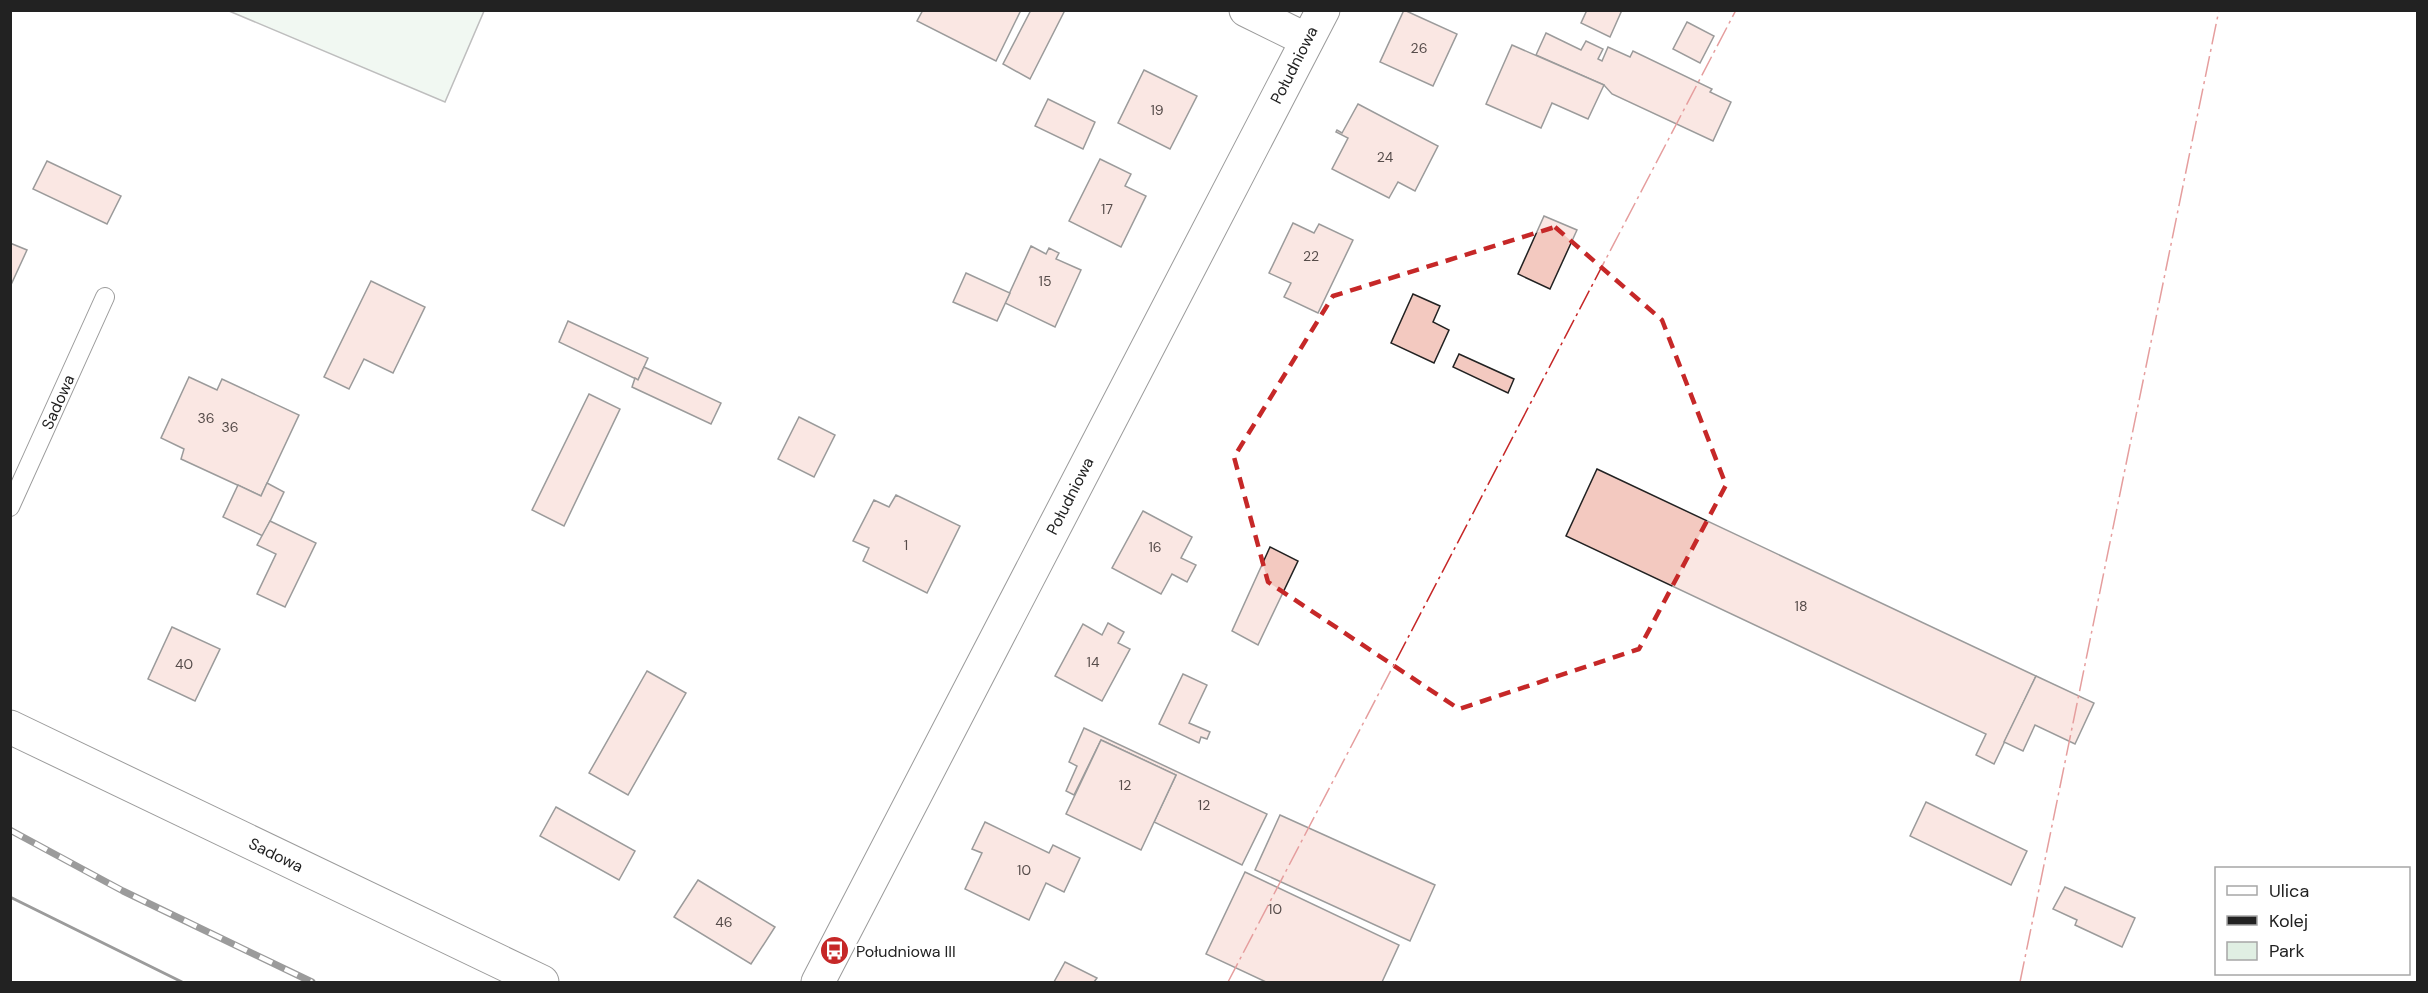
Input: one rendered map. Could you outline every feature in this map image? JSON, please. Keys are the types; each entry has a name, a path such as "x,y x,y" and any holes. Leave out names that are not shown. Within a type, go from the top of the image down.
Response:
{"street":[{"path":"1246,10 1307,40"},
{"name":"Południowa","path":"818,982 1323,10"},
{"name":"Sadowa","path":"10,727 542,982"}],"lane":[{"name":"Sadowa","path":"10,507 105,297"}],"highlighted area":[{"path":"1555,227 1662,320 1726,485 1639,649 1459,709 1268,582 1234,457 1333,296"}],"green space":[{"path":"484,10 445,102 229,11"}],"building":[{"path":"923,10 1021,10 996,61 917,21"},
{"path":"1031,10 1065,10 1030,79 1003,64"},
{"path":"1404,10 1457,34 1433,86 1380,62"},
{"path":"1587,10 1622,10 1610,37 1581,23"},
{"path":"1687,22 1714,36 1700,63 1673,49"},
{"path":"1546,33 1581,50 1586,41 1603,49 1598,59 1602,61 1608,47 1630,57 1633,51 1712,89 1710,92 1731,102 1713,141 1612,94 1604,85 1536,55"},
{"path":"1512,45 1604,85 1588,119 1552,103 1541,128 1486,104"},
{"path":"1144,70 1197,96 1170,149 1118,123"},
{"path":"1048,99 1095,122 1083,149 1035,126"},
{"path":"1358,104 1438,146 1415,191 1398,182 1389,198 1332,169 1348,138 1336,132 1337,130 1342,133"},
{"path":"1100,159 1131,174 1125,186 1146,196 1121,247 1069,221"},
{"path":"47,161 121,196 107,224 33,189"},
{"path":"1544,216 1577,230 1550,289 1518,274"},
{"path":"1293,223 1314,233 1319,224 1353,240 1318,313 1284,297 1291,283 1269,273"},
{"path":"10,243 27,250 10,287"},
{"path":"1031,246 1046,254 1049,248 1059,253 1056,259 1081,270 1055,327 1005,303"},
{"path":"966,273 1010,293 997,321 953,302"},
{"path":"371,281 425,307 393,373 364,359 349,389 324,377"},
{"path":"1413,294 1440,306 1433,322 1449,330 1434,363 1391,343"},
{"path":"568,321 648,358 638,380 559,342"},
{"path":"1459,354 1514,379 1508,393 1453,367"},
{"path":"644,367 721,403 711,424 632,387 635,378 638,380"},
{"path":"189,377 217,390 222,379 299,415 261,496 181,459 184,449 161,438"},
{"path":"589,394 620,409 564,526 532,510"},
{"path":"799,417 835,435 814,477 778,459"},
{"path":"1597,469 2036,676 1994,764 1976,755 1986,734 1566,536"},
{"path":"267,483 284,492 263,536 223,517 238,485 261,496"},
{"path":"896,495 960,526 927,593 863,561 869,548 853,541 874,500 889,507"},
{"path":"1143,511 1192,537 1181,558 1196,565 1187,582 1172,574 1161,594 1112,568"},
{"path":"270,521 316,543 285,607 257,594 276,554 257,545"},
{"path":"1270,547 1298,561 1258,645 1232,631"},
{"path":"1108,623 1124,632 1118,643 1130,649 1102,701 1055,676 1083,624 1102,635"},
{"path":"172,627 220,649 195,701 148,679"},
{"path":"647,671 686,693 628,795 589,773"},
{"path":"1183,674 1207,685 1189,723 1210,732 1207,739 1201,737 1199,743 1159,724"},
{"path":"2036,676 2094,703 2075,744 2035,725 2023,751 2004,742"},
{"path":"1084,728 1267,814 1242,865 1154,822 1176,775 1101,740 1074,795 1066,791 1077,766 1069,762"},
{"path":"1101,740 1176,775 1141,850 1066,814"},
{"path":"1926,802 2027,851 2011,885 1910,836"},
{"path":"556,807 635,851 619,880 540,836"},
{"path":"1280,815 1435,885 1410,941 1255,870"},
{"path":"985,822 1049,853 1053,845 1080,858 1064,892 1046,883 1029,920 965,889 982,853 972,849"},
{"path":"1245,872 1399,945 1382,982 1266,982 1206,954"},
{"path":"698,880 775,927 751,964 674,917"},
{"path":"2065,887 2135,918 2122,947 2075,925 2077,920 2053,909"},
{"path":"1065,962 1097,978 1094,982 1054,982"}],"railway":[{"path":"10,830 123,891 312,982"}],"wall":[{"path":"10,897 182,982"}],"power":[{"path":"1228,982 1736,10"},
{"path":"2020,982 2219,10"}],"place":[{"name":"Południowa III","path":"835,951"}]}
